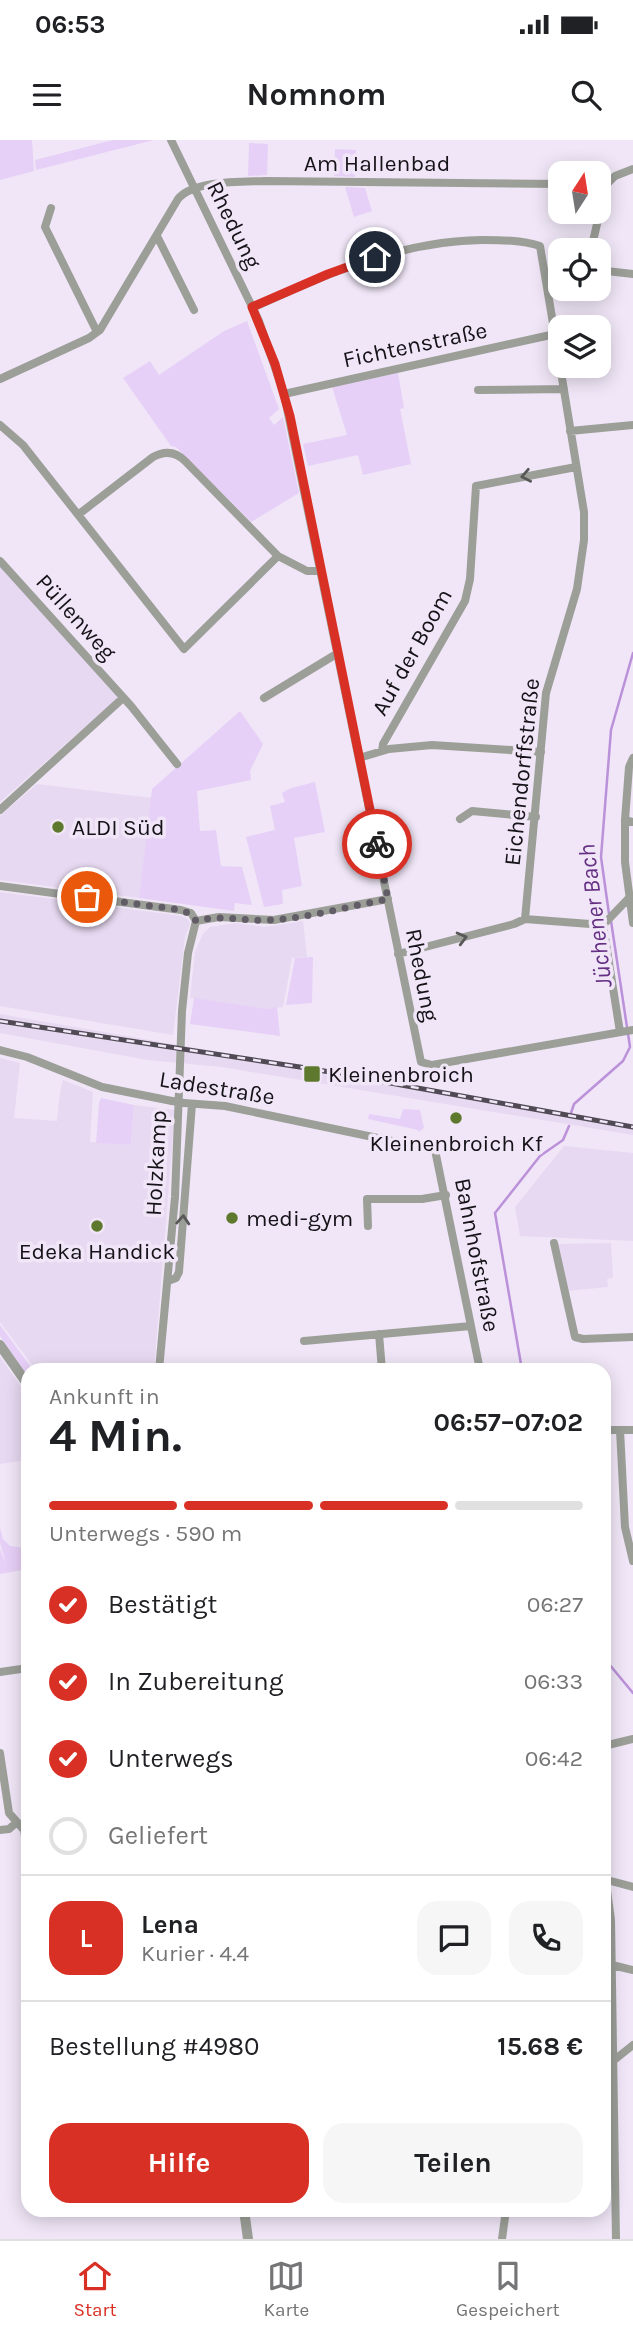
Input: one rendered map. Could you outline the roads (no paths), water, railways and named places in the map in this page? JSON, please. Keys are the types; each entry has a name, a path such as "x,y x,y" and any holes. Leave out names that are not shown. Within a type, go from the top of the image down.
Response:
{"street":[{"name":"Rhedung","path":"171,140 252,307 284,394 419,1057 424,1064 432,1065 626,1031"},
{"path":"611,179 633,169"},
{"name":"Am Hallenbad","path":"194,187 265,181 548,184"},
{"path":"0,379 97,332 107,321 181,195 194,187"},
{"path":"51,208 45,227 97,332"},
{"path":"157,236 194,310"},
{"name":"Eichendorffstraße","path":"252,307 357,262 410,247 442,242 503,240 540,246 552,315"},
{"path":"611,271 633,274"},
{"name":"Fichtenstraße","path":"284,394 548,336"},
{"name":"Eichendorffstraße","path":"525,919 548,686 575,598 583,551 584,512 562,378"},
{"path":"478,390 564,389"},
{"path":"0,425 23,444 184,649 278,556"},
{"path":"570,431 633,425"},
{"path":"79,514 153,457 173,453 181,457 278,556 307,571 321,571"},
{"name":"Auf der Boom","path":"382,751 383,744 465,601 470,579 476,486 576,467"},
{"name":"Püllenweg","path":"0,561 123,698 177,764"},
{"path":"264,698 338,653"},
{"path":"0,810 123,698"},
{"path":"359,758 389,749 441,745 541,752"},
{"path":"633,758 629,767 629,821 624,849 633,923"},
{"path":"460,819 471,811 536,817"},
{"path":"0,886 181,910 191,914 196,921 228,917 274,920 388,899"},
{"path":"604,924 628,899"},
{"path":"398,954 525,919 604,924"},
{"name":"Holzkamp","path":"160,1363 175,1188 183,1011 188,953 196,921"},
{"path":"604,924 626,1031"},
{"name":"Ladestraße","path":"0,1050 27,1057 102,1087 188,1104 225,1106 433,1149"},
{"name":"Holzkamp","path":"168,1281 176,1278 178,1272 188,1104"},
{"name":"Bahnhofstraße","path":"433,1149 437,1153 446,1195 479,1363"},
{"path":"368,1226 368,1199 422,1199 446,1195"},
{"path":"554,1243 575,1337 633,1337"},
{"path":"304,1341 471,1326"},
{"path":"379,1334 381,1363"},
{"path":"0,1345 21,1375"},
{"path":"611,1430 633,1430"},
{"path":"620,1430 625,1527 633,1560"},
{"path":"0,1672 21,1669"},
{"path":"611,1744 633,1739"},
{"path":"0,1753 9,1813 21,1827"},
{"path":"0,1830 9,1829 17,1822"},
{"path":"611,1881 633,1886"},
{"path":"611,1954 616,2239"},
{"path":"612,1965 633,1970"},
{"path":"613,2061 633,2045"},
{"path":"245,2217 248,2239"},
{"path":"502,2239 505,2217"}],"waterway":[{"name":"Jüchener Bach","path":"609,914 601,857 611,730 633,653"},
{"name":"Jüchener Bach","path":"571,1113 574,1104 623,1061 630,1047 611,921"},
{"name":"Jüchener Bach","path":"521,1363 495,1213 540,1156 563,1140 569,1126"},
{"name":"Jüchener Bach","path":"611,1666 633,1693"}],"railway":[{"path":"0,1021 313,1069 633,1127"}],"place":[{"name":"ALDI Süd","path":"58,827"},
{"name":"Kleinenbroich","path":"312,1074"},
{"name":"Kleinenbroich Kf","path":"456,1118"},
{"name":"medi-gym","path":"232,1218"},
{"name":"Edeka Handick","path":"97,1226"}]}
